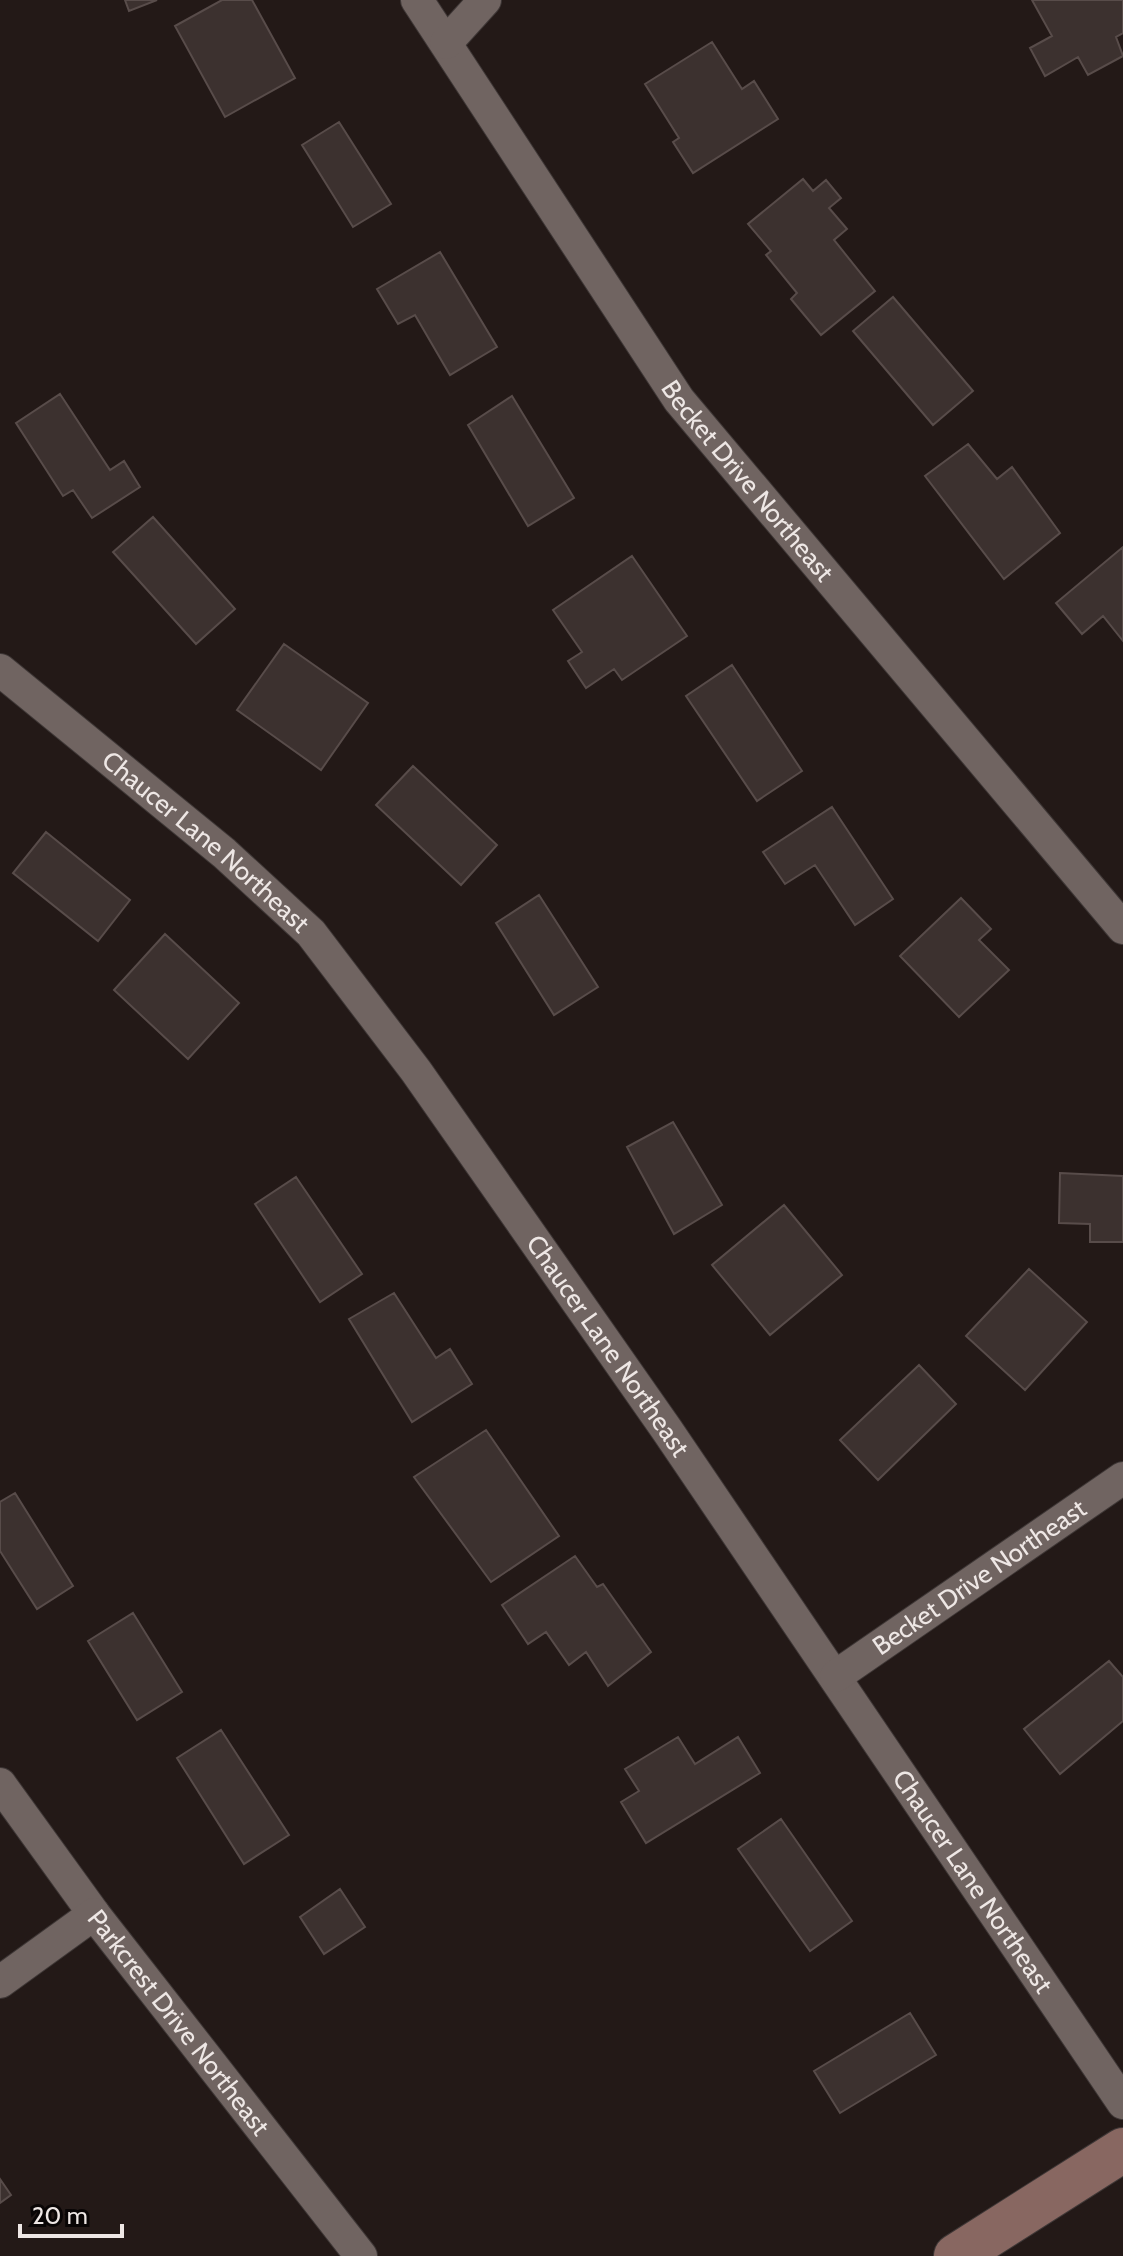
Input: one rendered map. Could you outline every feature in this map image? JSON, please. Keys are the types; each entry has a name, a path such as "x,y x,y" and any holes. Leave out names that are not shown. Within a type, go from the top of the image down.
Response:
{"main road":[{"path":"956,2256 1123,2150"}],"street":[{"name":"Becket Drive Northeast","path":"417,0 679,400 1123,928"},
{"path":"446,43 485,0"},
{"name":"Chaucer Lane Northeast","path":"0,670 224,853 311,933 416,1071 836,1676 1123,2103"},
{"name":"Becket Drive Northeast","path":"836,1676 1123,1478"},
{"name":"Parkcrest Drive Northeast","path":"0,1784 94,1914 361,2256"},
{"path":"0,1982 94,1914"}],"building":[{"path":"125,0 157,0 129,11"},
{"path":"222,0 252,0 295,78 225,117 175,26"},
{"path":"1032,0 1123,0 1123,33 1116,37 1123,56 1088,75 1078,57 1045,76 1030,48 1052,36"},
{"path":"712,42 742,89 754,81 778,119 693,173 673,142 679,138 645,84"},
{"path":"339,122 391,204 353,227 302,145"},
{"path":"803,179 813,191 826,180 841,198 829,208 847,229 834,240 875,291 821,335 791,299 797,293 766,255 771,251 748,224"},
{"path":"440,252 497,347 450,375 415,315 398,324 377,289"},
{"path":"893,297 973,391 933,425 853,331"},
{"path":"60,394 110,470 124,461 140,487 92,518 73,490 63,496 16,423"},
{"path":"512,396 574,498 528,526 468,425"},
{"path":"968,444 997,479 1012,467 1060,533 1004,579 925,476"},
{"path":"153,517 235,609 196,644 113,552"},
{"path":"1123,547 1123,641 1103,616 1082,634 1056,603"},
{"path":"632,556 687,636 622,680 614,669 586,688 568,661 582,652 553,610"},
{"path":"284,644 368,703 321,770 237,710"},
{"path":"732,665 802,771 757,801 686,696"},
{"path":"413,766 497,845 461,885 376,805"},
{"path":"832,807 893,899 855,925 815,865 785,884 763,852"},
{"path":"46,832 130,900 98,941 13,873"},
{"path":"539,895 598,987 554,1015 496,923"},
{"path":"961,898 991,929 979,940 1009,970 959,1017 900,956"},
{"path":"165,934 239,1003 188,1059 114,990"},
{"path":"673,1122 722,1205 674,1234 627,1147"},
{"path":"1060,1173 1123,1176 1123,1242 1090,1242 1090,1224 1059,1223"},
{"path":"296,1177 362,1274 320,1302 255,1204"},
{"path":"784,1205 842,1275 770,1335 712,1265"},
{"path":"1029,1269 1087,1322 1025,1390 966,1336"},
{"path":"394,1293 436,1358 450,1349 472,1384 412,1422 349,1319"},
{"path":"919,1365 956,1404 878,1480 840,1440"},
{"path":"486,1430 559,1536 491,1582 414,1477"},
{"path":"15,1493 73,1586 37,1609 0,1551 0,1502"},
{"path":"575,1556 597,1587 603,1584 651,1652 608,1686 586,1652 569,1665 546,1632 528,1644 502,1605"},
{"path":"133,1613 182,1692 137,1720 88,1641"},
{"path":"1109,1661 1123,1677 1123,1721 1060,1774 1024,1729"},
{"path":"221,1730 289,1835 244,1864 177,1758"},
{"path":"678,1737 695,1764 738,1737 760,1773 646,1843 621,1802 639,1791 625,1769"},
{"path":"781,1819 852,1921 810,1951 738,1849"},
{"path":"340,1889 365,1927 324,1954 300,1917"},
{"path":"910,2013 936,2055 840,2113 814,2071"},
{"path":"0,2179 11,2195 0,2203"}]}
